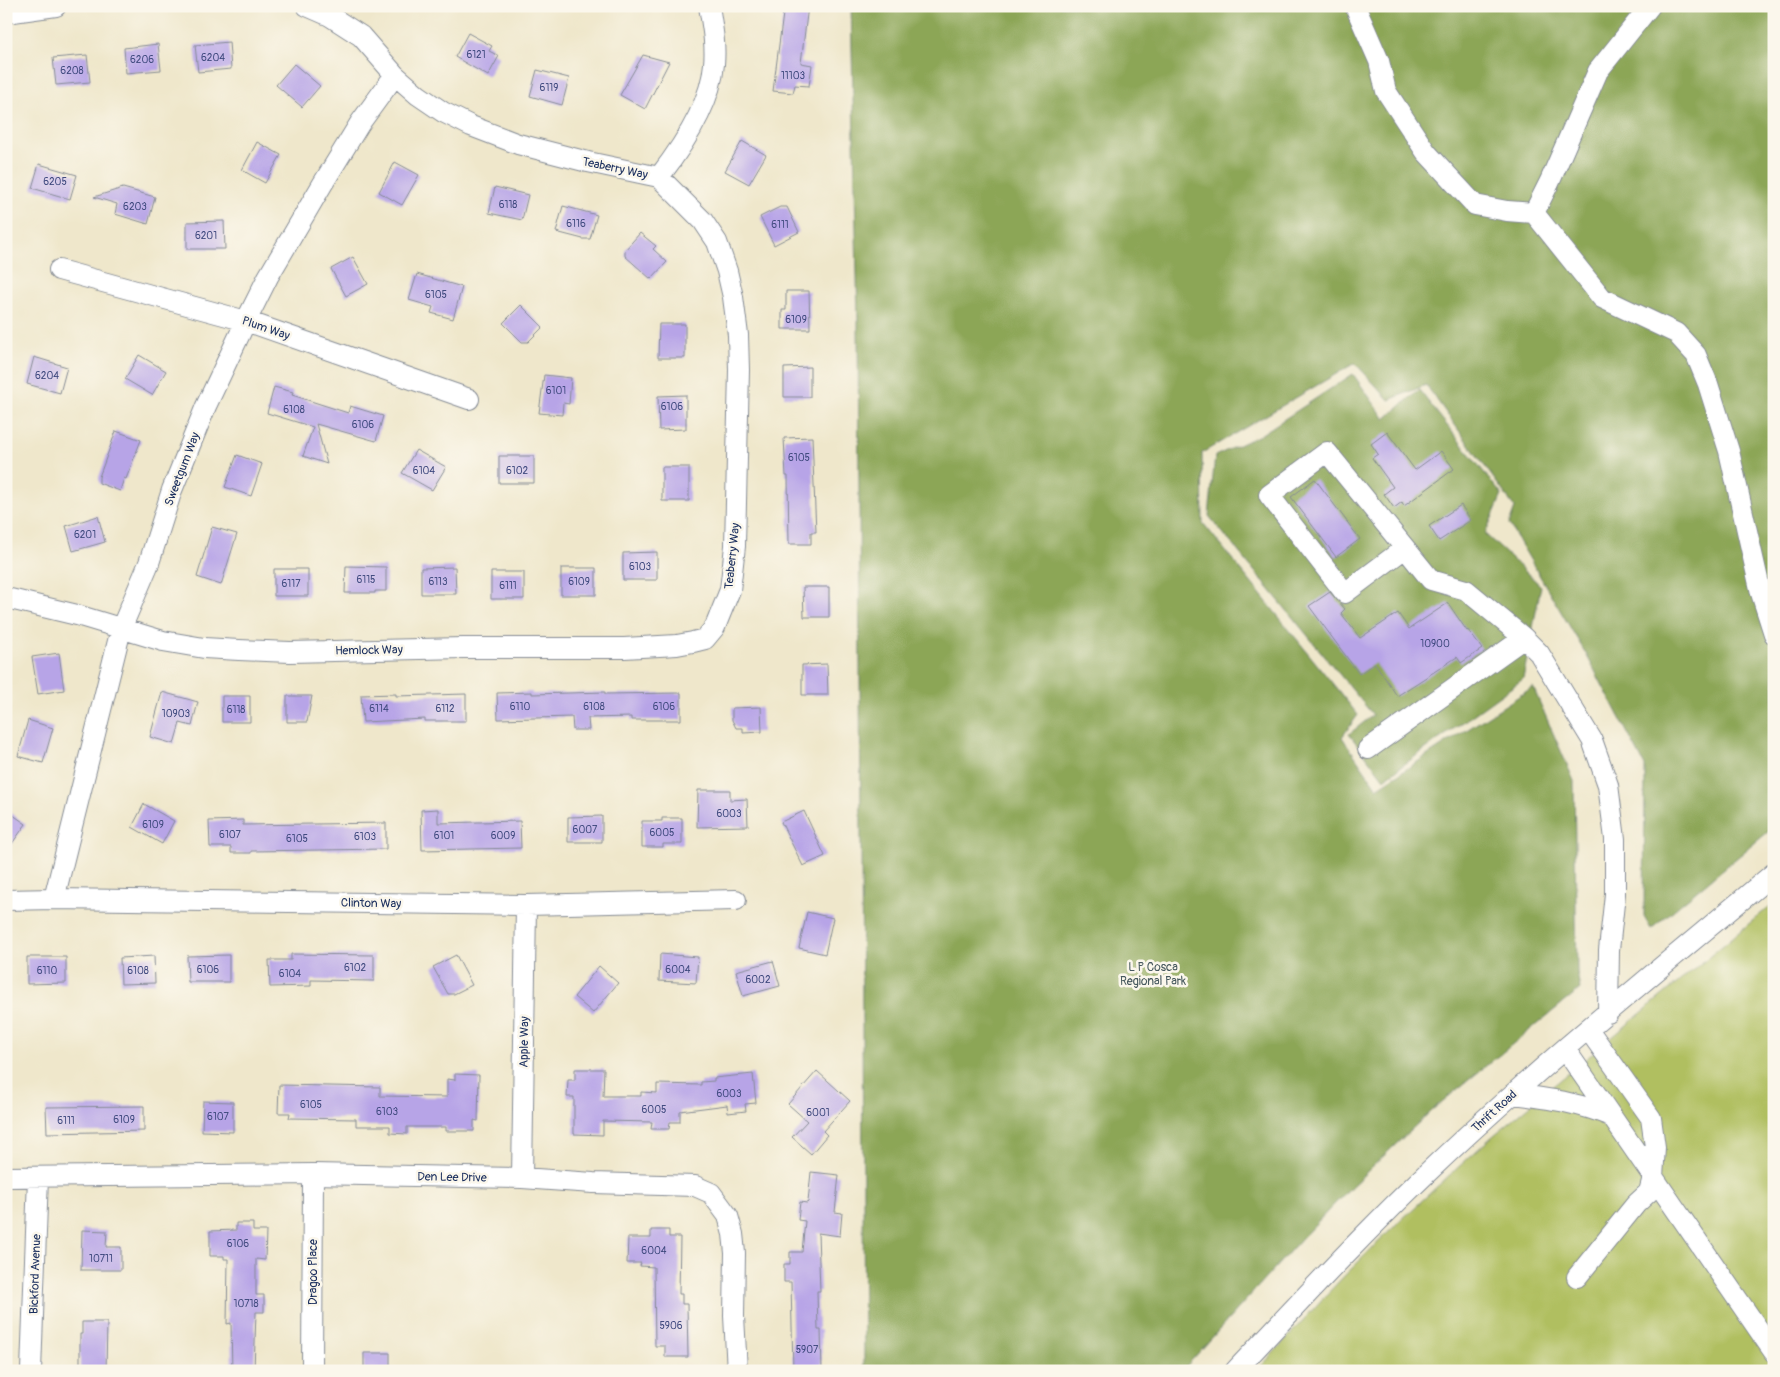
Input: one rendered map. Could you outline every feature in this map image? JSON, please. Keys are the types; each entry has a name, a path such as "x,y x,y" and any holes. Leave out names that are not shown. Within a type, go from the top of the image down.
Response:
{"street":[{"path":"6,13 56,6"},
{"name":"Teaberry Way","path":"307,6 330,16 361,36 395,75 418,95 443,112 490,134 518,144 588,162 659,177 703,221 717,242 728,271 738,335 738,478 735,546 730,590 722,612"},
{"path":"659,177 677,154 692,128 707,94 714,65 714,37 709,6"},
{"path":"1356,6 1379,60 1386,91 1426,152 1475,205 1507,211 1534,213 1602,298 1676,333 1696,355 1708,384 1729,451 1761,593 1774,634"},
{"path":"1534,213 1550,181 1598,70 1650,6"},
{"name":"Sweetgum Way","path":"54,899 121,628 149,563 172,490 206,406 268,277 360,124 395,75"},
{"name":"Plum Way","path":"59,270 246,321 469,399"},
{"path":"1405,548 1345,593 1269,495 1327,452 1405,548 1431,580 1466,590 1524,638 1539,653 1592,740 1608,784 1615,839 1615,894 1609,950 1608,1013"},
{"name":"Hemlock Way","path":"6,598 77,615 162,640 204,648 264,652 463,648 624,648 677,645 705,639 715,627 722,612"},
{"path":"1368,749 1524,638"},
{"name":"Thrift Road","path":"1234,1371 1383,1217 1513,1094 1774,873"},
{"name":"Clinton Way","path":"6,900 526,905 736,900"},
{"name":"Apple Way","path":"522,1178 526,905"},
{"path":"1578,1277 1636,1204 1649,1192 1653,1177 1655,1146 1650,1118 1588,1029"},
{"path":"1565,1049 1774,1352"},
{"path":"1513,1094 1588,1106 1611,1116"},
{"name":"Den Lee Drive","path":"6,1177 313,1174 522,1178 593,1183 695,1186 711,1193 728,1216 733,1234 737,1371"},
{"name":"Dragoo Place","path":"312,1371 313,1174"},
{"name":"Bickford Avenue","path":"31,1371 38,1177"}],"green space":[{"name":"L P Cosca Regional Park","path":"851,6 1774,6 1774,827 1651,929 1644,917 1645,766 1586,654 1509,524 1515,508 1426,385 1389,400 1355,363 1202,453 1203,523 1358,715 1342,737 1377,788 1533,687 1574,781 1577,972 1580,989 1432,1110 1352,1186 1301,1239 1182,1371 864,1371 858,323"},
{"path":"1353,374 1385,419 1419,390 1502,495 1485,534 1541,586 1523,679 1384,779 1349,734 1373,715 1209,516 1215,456 1260,435"},
{"path":"1774,903 1774,1371 1257,1371 1366,1254 1494,1135"}],"building":[{"path":"784,6 808,6 801,63 812,65 809,86 795,85 793,93 773,91"},
{"path":"468,33 492,46 489,51 499,56 488,76 455,57"},
{"path":"229,42 231,69 198,72 195,45"},
{"path":"158,44 161,70 126,73 124,48"},
{"path":"87,55 90,82 56,85 53,58"},
{"path":"643,55 669,62 645,109 620,95"},
{"path":"294,64 320,86 302,107 276,85"},
{"path":"537,70 569,78 562,105 530,96"},
{"path":"742,141 766,155 749,184 725,171"},
{"path":"257,142 281,155 265,183 242,170"},
{"path":"395,162 419,175 402,205 379,192"},
{"path":"39,164 77,175 70,199 32,188"},
{"path":"495,187 528,195 522,220 489,213"},
{"path":"123,188 155,197 148,224 115,214 117,204 94,197"},
{"path":"563,206 597,215 590,239 556,232"},
{"path":"780,207 787,207 799,232 774,245 760,217"},
{"path":"224,221 225,249 187,249 187,222"},
{"path":"640,233 656,246 653,249 667,262 651,279 625,256 625,250"},
{"path":"353,257 368,284 346,296 331,269"},
{"path":"417,274 462,287 453,319 431,313 433,307 409,300"},
{"path":"786,291 809,291 810,329 782,329 782,310 786,310"},
{"path":"521,305 543,327 528,342 522,342 503,323"},
{"path":"659,324 685,324 685,358 658,358"},
{"path":"139,355 166,371 152,395 125,379"},
{"path":"34,357 67,367 60,393 27,384"},
{"path":"810,367 810,397 784,397 784,368"},
{"path":"544,375 571,378 569,404 563,403 562,415 539,413"},
{"path":"274,387 293,392 292,395 348,413 350,406 383,416 376,441 316,424 327,464 303,456 313,427 267,413"},
{"path":"686,395 686,429 659,430 658,396"},
{"path":"116,431 141,440 120,491 99,483 99,477"},
{"path":"1387,432 1415,470 1441,451 1454,469 1404,506 1402,502 1394,508 1384,494 1393,487 1372,458 1378,454 1371,444"},
{"path":"812,437 816,532 811,532 811,544 789,544 788,476 786,476 784,438"},
{"path":"416,450 446,467 432,490 402,473"},
{"path":"237,455 262,464 251,496 225,487"},
{"path":"499,456 534,456 534,483 499,483"},
{"path":"662,467 689,467 689,501 662,501"},
{"path":"1315,479 1360,539 1336,557 1291,497"},
{"path":"1461,505 1471,520 1439,541 1429,526"},
{"path":"98,516 105,542 73,551 66,526"},
{"path":"212,527 237,534 221,585 197,577"},
{"path":"657,552 657,580 623,580 623,553"},
{"path":"346,566 386,567 386,591 345,593"},
{"path":"455,567 456,594 421,594 421,568"},
{"path":"561,568 596,568 596,595 561,595"},
{"path":"274,569 308,569 308,596 274,596"},
{"path":"491,572 524,572 524,599 491,599"},
{"path":"803,587 829,587 829,617 804,617"},
{"path":"1330,592 1345,609 1341,613 1360,638 1398,613 1409,629 1448,603 1482,649 1461,663 1457,657 1397,696 1375,663 1359,674 1309,606"},
{"path":"59,653 64,690 38,694 32,657"},
{"path":"827,664 828,695 802,695 802,665"},
{"path":"162,692 198,702 192,726 180,723 174,744 150,737"},
{"path":"532,692 532,694 605,692 605,694 681,693 681,720 631,720 631,717 588,718 589,730 573,730 572,717 498,719 497,693"},
{"path":"396,694 396,696 466,694 466,721 425,721 425,719 363,722 361,695"},
{"path":"222,696 250,696 250,722 222,722"},
{"path":"287,696 312,696 307,722 287,722"},
{"path":"761,707 762,732 743,733 743,728 736,728 732,720 732,708"},
{"path":"28,720 53,728 43,763 18,756"},
{"path":"698,790 730,790 730,800 747,799 748,826 697,827"},
{"path":"144,804 174,821 162,844 132,827"},
{"path":"438,809 438,823 520,821 521,848 422,850 421,810"},
{"path":"6,810 26,824 6,852"},
{"path":"804,811 825,856 803,866 781,822"},
{"path":"602,816 602,842 568,842 568,817"},
{"path":"662,818 682,818 682,844 663,844 663,847 642,847 642,821 662,821"},
{"path":"243,820 243,825 386,823 386,849 231,853 231,847 210,847 209,821"},
{"path":"807,912 833,918 825,954 799,948"},
{"path":"291,954 374,955 374,981 311,980 311,986 270,987 269,960 291,960"},
{"path":"660,954 698,957 696,983 659,981"},
{"path":"229,955 229,982 188,982 187,956"},
{"path":"456,955 472,985 454,994 448,994 433,967"},
{"path":"154,956 155,983 121,984 120,958"},
{"path":"27,957 66,957 66,983 27,984"},
{"path":"773,961 780,986 743,996 736,971"},
{"path":"599,966 618,983 593,1013 574,997"},
{"path":"575,1069 604,1069 603,1096 641,1096 641,1092 657,1093 657,1084 701,1085 701,1082 714,1081 714,1078 753,1074 756,1103 745,1104 746,1111 728,1113 727,1105 680,1111 680,1122 670,1122 669,1129 651,1129 652,1122 603,1121 603,1135 574,1134 574,1097 567,1097 568,1080 575,1080"},
{"path":"817,1071 850,1101 823,1131 827,1135 811,1154 792,1137 807,1121 788,1104"},
{"path":"455,1074 479,1075 478,1121 474,1120 474,1131 446,1131 446,1127 407,1127 407,1134 390,1133 390,1126 356,1126 356,1119 289,1118 290,1113 278,1113 279,1085 380,1087 380,1096 447,1097 447,1079 455,1080"},
{"path":"203,1101 233,1102 233,1132 202,1131"},
{"path":"144,1106 144,1131 47,1133 46,1107"},
{"path":"811,1172 839,1175 835,1212 842,1213 840,1236 818,1233 820,1291 817,1291 818,1330 821,1330 822,1371 793,1371 791,1282 784,1282 784,1264 790,1264 790,1252 802,1252 805,1221 798,1220 800,1202 808,1202"},
{"path":"236,1223 253,1223 253,1231 266,1231 265,1260 256,1259 256,1295 264,1295 264,1312 256,1312 254,1371 232,1371 231,1323 227,1324 228,1259 224,1259 224,1256 210,1256 210,1231 236,1230"},
{"path":"82,1230 107,1231 106,1247 121,1247 121,1270 81,1270"},
{"path":"651,1230 669,1230 669,1237 680,1237 679,1294 682,1294 682,1304 687,1304 688,1357 665,1357 665,1346 655,1346 654,1267 640,1266 641,1263 627,1263 628,1238 651,1238"},
{"path":"82,1322 107,1322 106,1371 80,1371 80,1334 82,1334"},
{"path":"364,1353 390,1353 390,1371 364,1371"}]}
